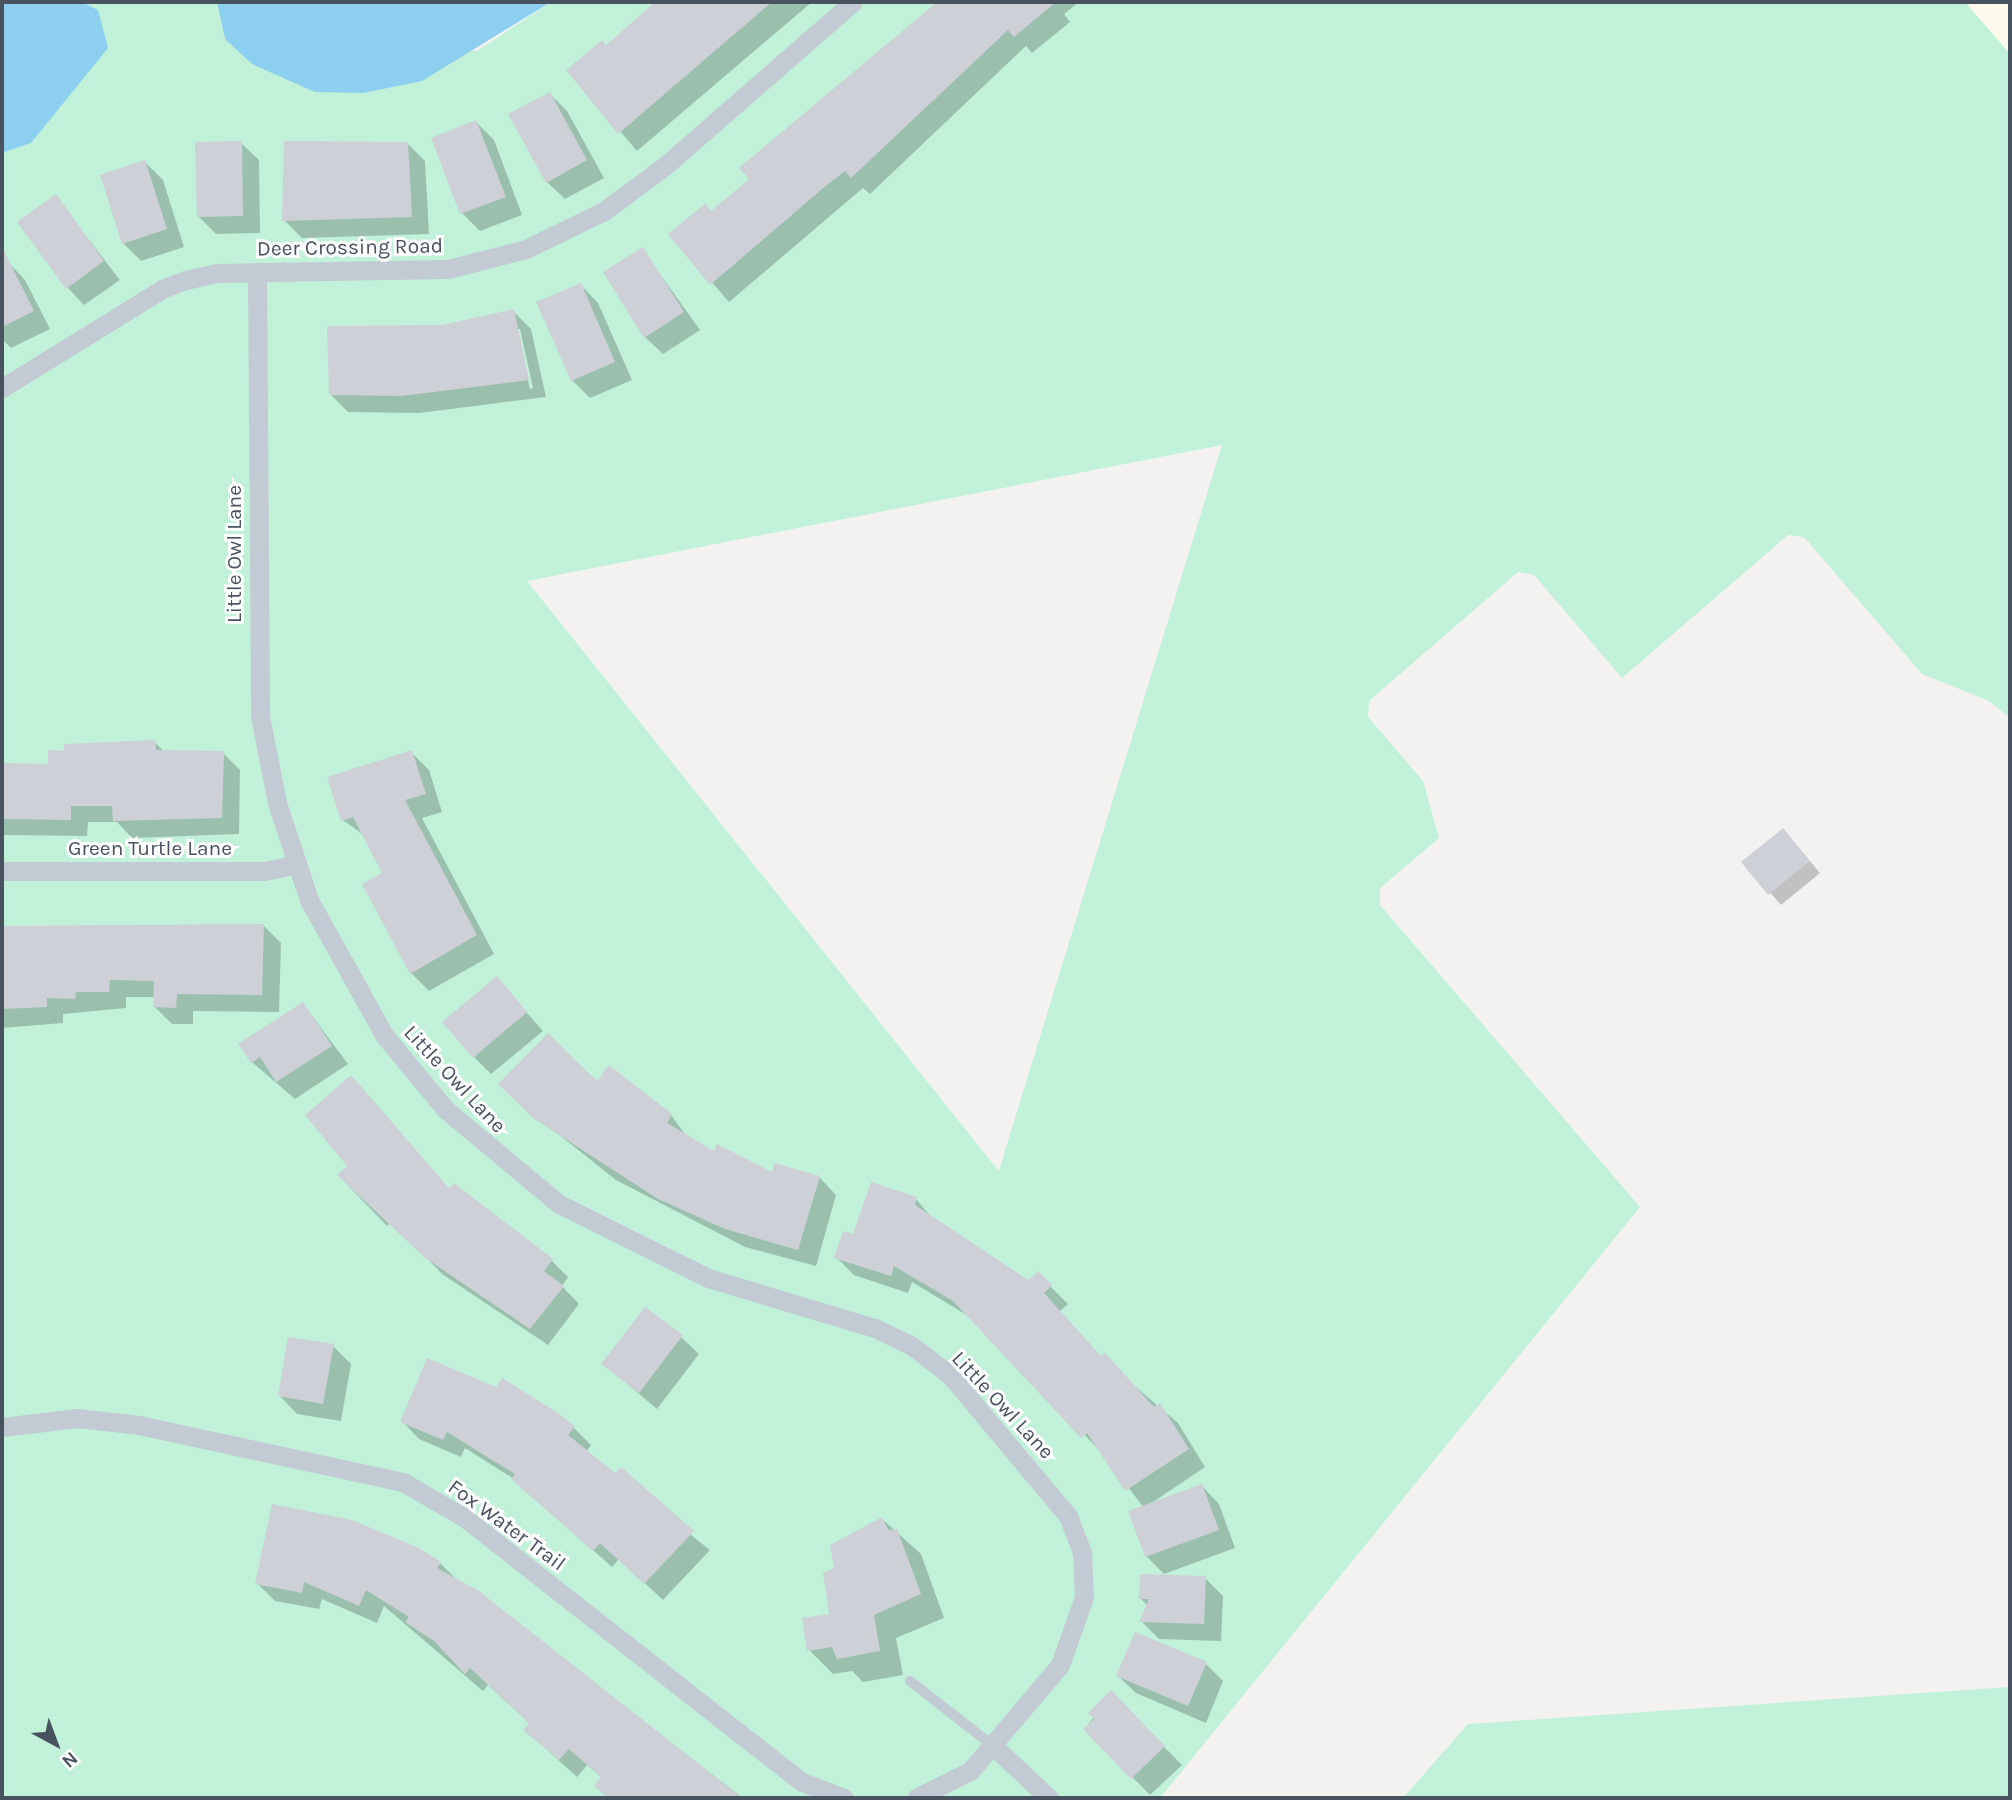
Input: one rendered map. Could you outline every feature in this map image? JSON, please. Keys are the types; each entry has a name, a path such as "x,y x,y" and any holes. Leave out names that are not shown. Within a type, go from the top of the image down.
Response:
{"street":[{"name":"Deer Crossing Road","path":"2,388 162,289 217,272 448,269 526,249 604,211 666,165 853,2"},
{"name":"Little Owl Lane","path":"257,272 260,716 297,864 337,956 384,1035 498,1158 559,1204 638,1248 912,1346 950,1375 1054,1494 1082,1553 1084,1597 1076,1630 1060,1665 992,1745"},
{"name":"Green Turtle Lane","path":"2,871 265,871 297,864"},
{"name":"Fox Water Trail","path":"2,1427 77,1418 139,1425 403,1482 465,1518 802,1782 844,1798"},
{"path":"916,1798 970,1772 992,1745 1049,1798"}],"lane":[{"path":"910,1681 992,1745"}],"shaded area":[{"path":"1965,2 2010,2 2010,54"}],"green space":[{"path":"82,2 217,2 225,39 477,51 551,2 1965,2 2010,54 2010,718 1989,701 1922,674 1804,537 1788,535 1622,678 1534,575 1518,572 1369,701 1368,717 1423,781 1439,838 1380,888 1380,905 1640,1207 1160,1798 2,1798 2,153 31,143 98,10","holes":["1222,445 999,1170 527,581"]},
{"path":"2010,1687 2010,1798 1403,1798 1468,1724"}],"water":[{"path":"2,2 82,2 98,10 108,48 31,143 2,153"},
{"path":"217,2 551,2 422,81 363,93 315,92 252,64 225,39"}],"building":[{"path":"655,2 772,2 618,134 566,70 602,40 606,45"},
{"path":"937,2 1056,2 1014,37 1008,30 851,178 845,171 710,285 668,234 705,204 711,211 749,179 739,168"},
{"path":"550,92 587,160 546,183 508,114"},
{"path":"476,120 506,197 460,214 431,138"},
{"path":"242,141 243,216 197,217 195,142"},
{"path":"284,141 408,142 412,217 282,221"},
{"path":"145,160 167,229 122,244 100,175"},
{"path":"56,194 104,261 66,289 17,222"},
{"path":"2,247 34,311 2,327"},
{"path":"643,247 684,312 644,338 603,272"},
{"path":"581,283 615,362 571,381 536,302"},
{"path":"514,309 529,380 401,396 329,395 327,326 442,325"},
{"path":"155,740 156,750 224,751 222,818 113,821 112,806 71,806 71,820 2,819 2,763 48,764 48,750 64,751 64,744"},
{"path":"412,750 426,794 405,800 477,935 410,974 362,884 382,873 353,817 341,821 327,777"},
{"path":"1783,828 1810,861 1768,895 1741,862"},
{"path":"264,924 262,995 177,994 176,1008 153,1007 154,981 110,980 109,992 76,992 75,999 47,998 47,1007 2,1009 2,926"},
{"path":"497,976 527,1012 473,1058 442,1022"},
{"path":"303,1002 332,1046 276,1082 260,1057 251,1063 238,1044"},
{"path":"548,1033 597,1081 609,1065 672,1114 667,1123 714,1151 717,1144 772,1172 774,1163 820,1176 798,1250 725,1229 658,1199 533,1118 498,1084"},
{"path":"351,1075 449,1188 454,1183 553,1259 544,1271 564,1286 530,1329 424,1257 337,1175 347,1166 305,1115"},
{"path":"871,1182 917,1197 915,1205 1028,1280 1038,1271 1052,1285 1044,1293 1101,1356 1105,1353 1154,1407 1160,1403 1189,1449 1125,1491 1087,1433 1081,1438 953,1301 894,1266 891,1276 834,1258 843,1231 853,1234"},
{"path":"645,1307 683,1335 639,1393 601,1364"},
{"path":"288,1337 334,1344 323,1404 278,1396"},
{"path":"427,1358 496,1387 502,1378 558,1413 575,1426 568,1435 615,1473 621,1467 694,1531 644,1584 600,1543 593,1551 511,1479 515,1474 447,1432 443,1440 400,1422"},
{"path":"1202,1484 1219,1530 1145,1557 1128,1511"},
{"path":"272,1504 352,1520 419,1548 441,1562 437,1568 479,1591 742,1798 608,1798 594,1786 601,1777 569,1749 559,1760 523,1730 529,1723 470,1668 465,1674 434,1641 405,1622 409,1617 366,1590 359,1606 304,1582 302,1593 255,1584"},
{"path":"882,1517 888,1530 897,1529 921,1594 874,1615 880,1651 837,1659 832,1647 807,1651 802,1618 829,1614 823,1573 834,1568 830,1545"},
{"path":"1140,1574 1206,1576 1204,1624 1139,1622 1149,1599 1139,1599"},
{"path":"1135,1632 1207,1662 1188,1706 1116,1676"},
{"path":"1111,1690 1165,1746 1131,1779 1083,1729 1094,1719 1088,1713"}]}
